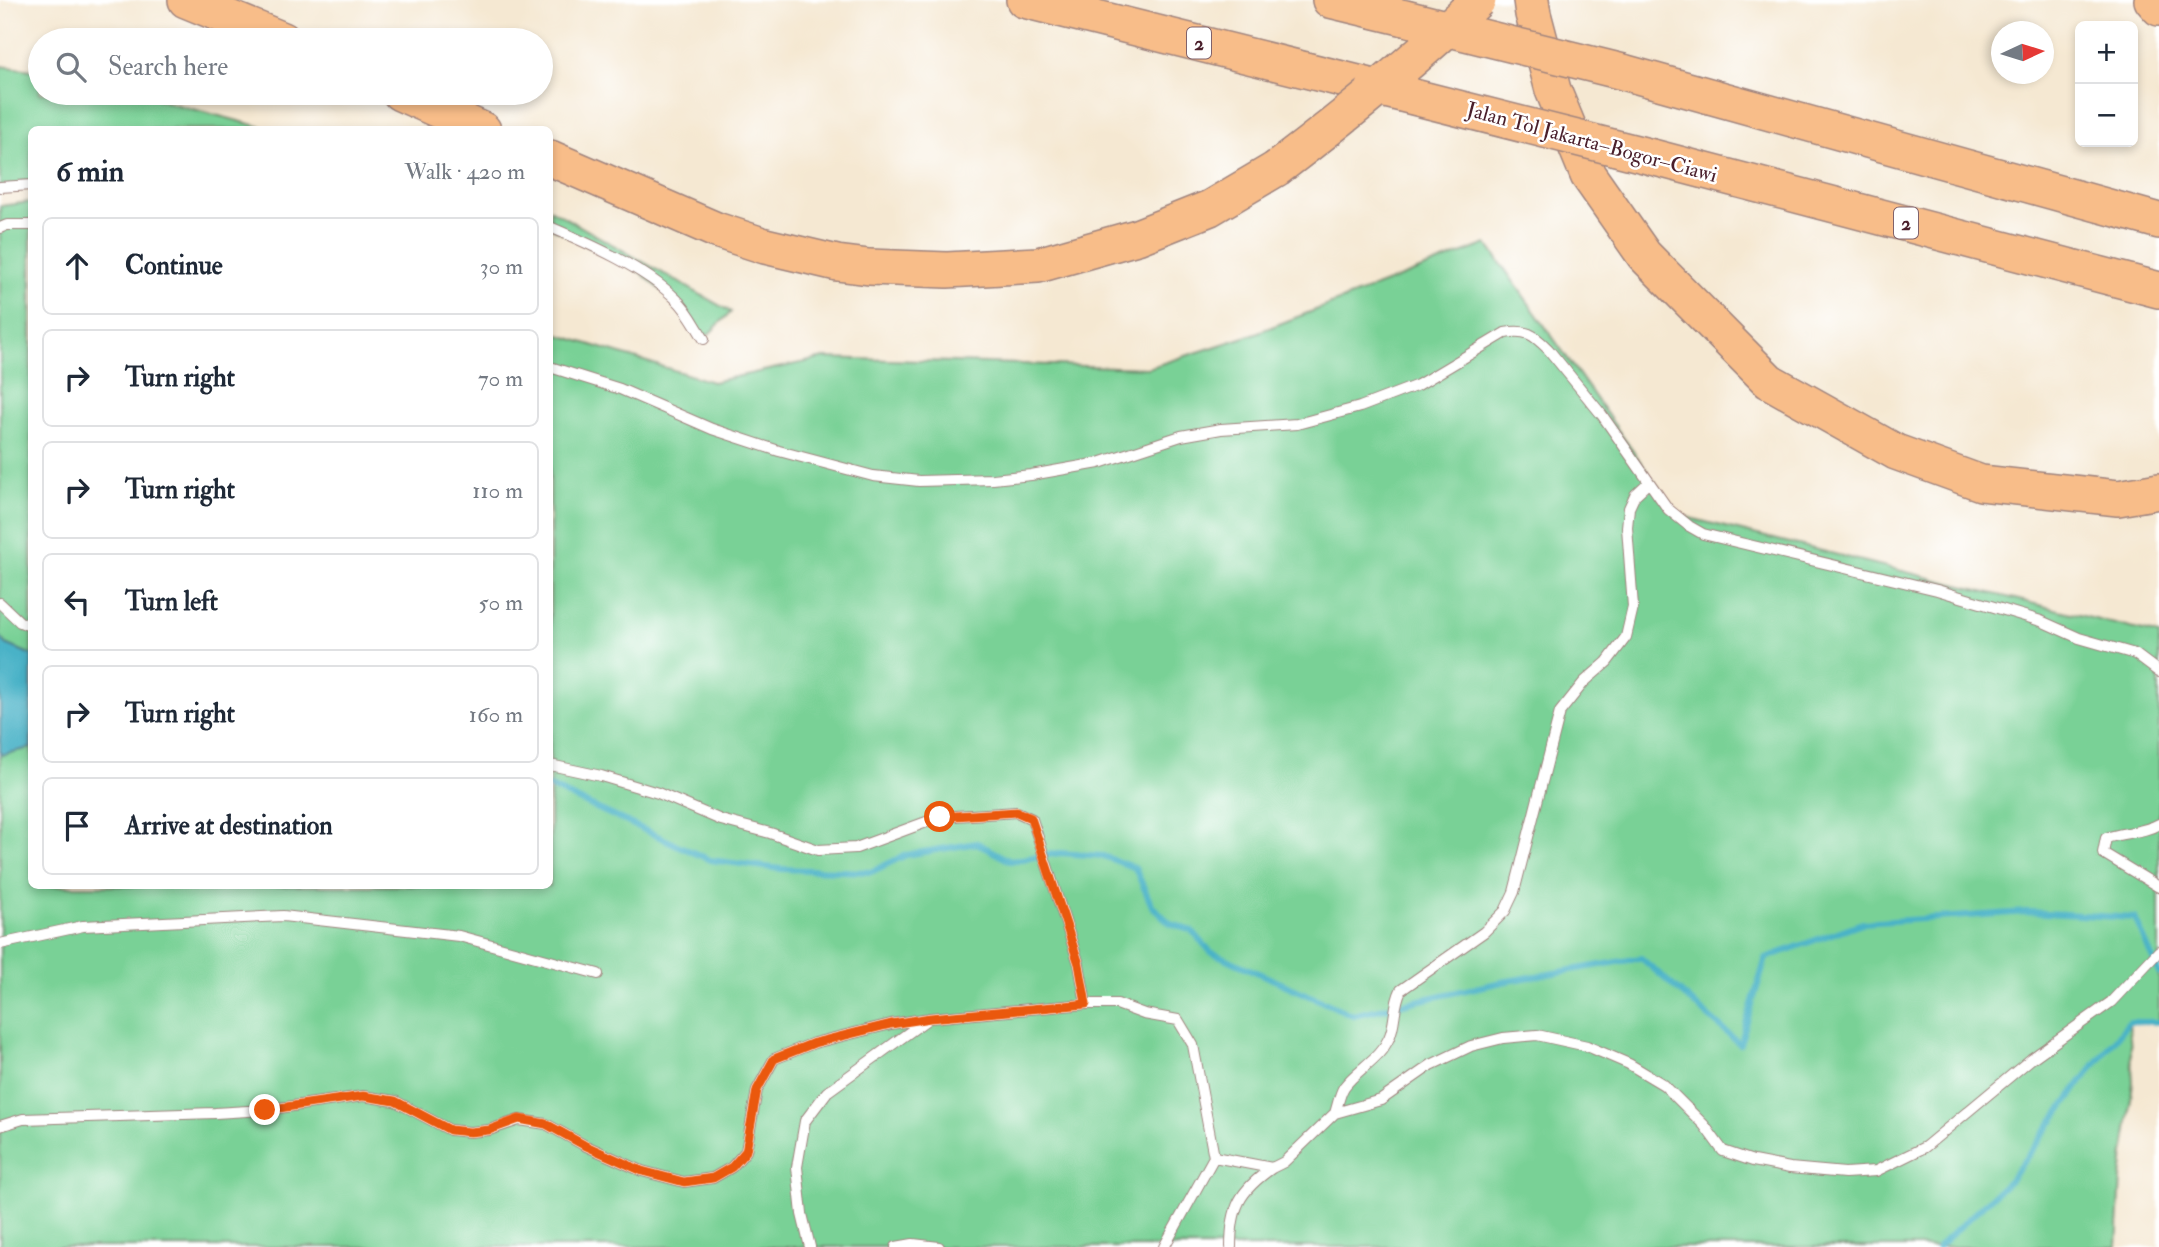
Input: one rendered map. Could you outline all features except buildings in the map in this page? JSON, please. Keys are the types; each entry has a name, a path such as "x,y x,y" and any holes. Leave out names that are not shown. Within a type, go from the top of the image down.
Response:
{"highway":[{"path":"186,0 254,28"},
{"name":"Jalan Tol Jakarta–Bogor–Ciawi","path":"1024,0 1653,157 2159,290"},
{"path":"1330,0 1623,72 2159,221"},
{"path":"553,159 716,230 765,246 837,263 947,270 1038,265 1137,237 1210,208 1276,169 1330,128 1447,30 1478,0"},
{"path":"1531,0 1553,90 1588,175 1644,255 1769,381 1896,452 1981,483 2118,498 2159,491"},
{"path":"2151,0 2159,8"},
{"path":"427,105 474,126"}],"lane":[{"path":"0,187 28,185"},
{"path":"0,228 7,225 28,225"},
{"path":"553,228 596,247 640,272 675,298 687,311 704,339"},
{"path":"553,368 620,389 712,429 779,451 873,476 919,481 993,479 1098,463 1181,436 1221,429 1297,424 1360,407 1418,385 1505,333 1524,331 1539,339 1602,415 1668,509 1703,534 1937,590 2041,621 2079,638 2135,654 2159,672"},
{"path":"1231,1247 1235,1207 1253,1181 1284,1162 1335,1113 1343,1089 1360,1069 1380,1052 1390,1037 1395,1001 1401,990 1484,932 1505,911 1514,892 1560,712 1584,682 1607,662 1626,637 1633,607 1627,527 1629,508 1636,495 1648,483"},
{"path":"0,603 20,622 28,625"},
{"path":"553,766 658,793 721,820 818,850 856,848 940,817 1017,812 1031,818 1079,964 1086,1004"},
{"path":"2159,824 2153,828 2106,838 2103,853 2159,887"},
{"path":"0,944 83,926 283,916 459,936 598,974"},
{"path":"1335,1113 1381,1100 1431,1065 1471,1046 1503,1038 1536,1035 1587,1046 1629,1064 1664,1085 1704,1125 1723,1151 1753,1161 1790,1168 1845,1173 1876,1171 1925,1147 2031,1059 2110,1002 2159,951"},
{"path":"0,1126 23,1119 265,1110 363,1096 395,1101 450,1130 489,1130 519,1119 546,1124 584,1145 642,1171 684,1182 694,1181 713,1178 732,1167 746,1151 757,1090 774,1059 814,1043 853,1032 930,1018 1086,1004 1117,1004 1144,1014 1178,1020 1193,1045 1213,1157 1164,1247"},
{"path":"810,1247 802,1214 797,1167 805,1121 827,1092 930,1018"},
{"path":"1213,1157 1272,1168"},
{"path":"896,1247 914,1244 939,1247"}],"green space":[{"path":"0,66 28,70 28,105 178,105 258,126 28,126 28,185 0,187"},
{"path":"28,202 28,889 553,889 553,333 712,382 824,358 1148,368 1248,336 1487,244 1678,515 2159,635 2159,1022 2129,1022 2133,1082 2121,1177 2117,1247 0,1247 0,206"},
{"path":"553,211 731,312 704,339 688,313 640,272 553,228"}],"water":[{"path":"0,636 6,644 28,653 28,749 0,755"}],"waterway":[{"path":"553,788 710,860 781,869 871,872 906,855 977,843 1010,861 1060,853 1103,856 1135,868 1152,906 1170,923 1192,931 1211,952 1353,1015 1502,982 1641,958 1740,1044 1766,958 1862,923 2028,912 2135,918 2159,973"},
{"path":"1938,1247 2010,1180 2129,1022 2159,1022"}],"route":[{"path":"265,1110 363,1096 395,1101 450,1130 489,1130 519,1119 546,1124 584,1145 642,1171 684,1182 713,1178 732,1167 746,1151 757,1090 774,1059 814,1043 891,1024 1086,1004 1079,964 1031,818 1017,812 940,817"}]}
